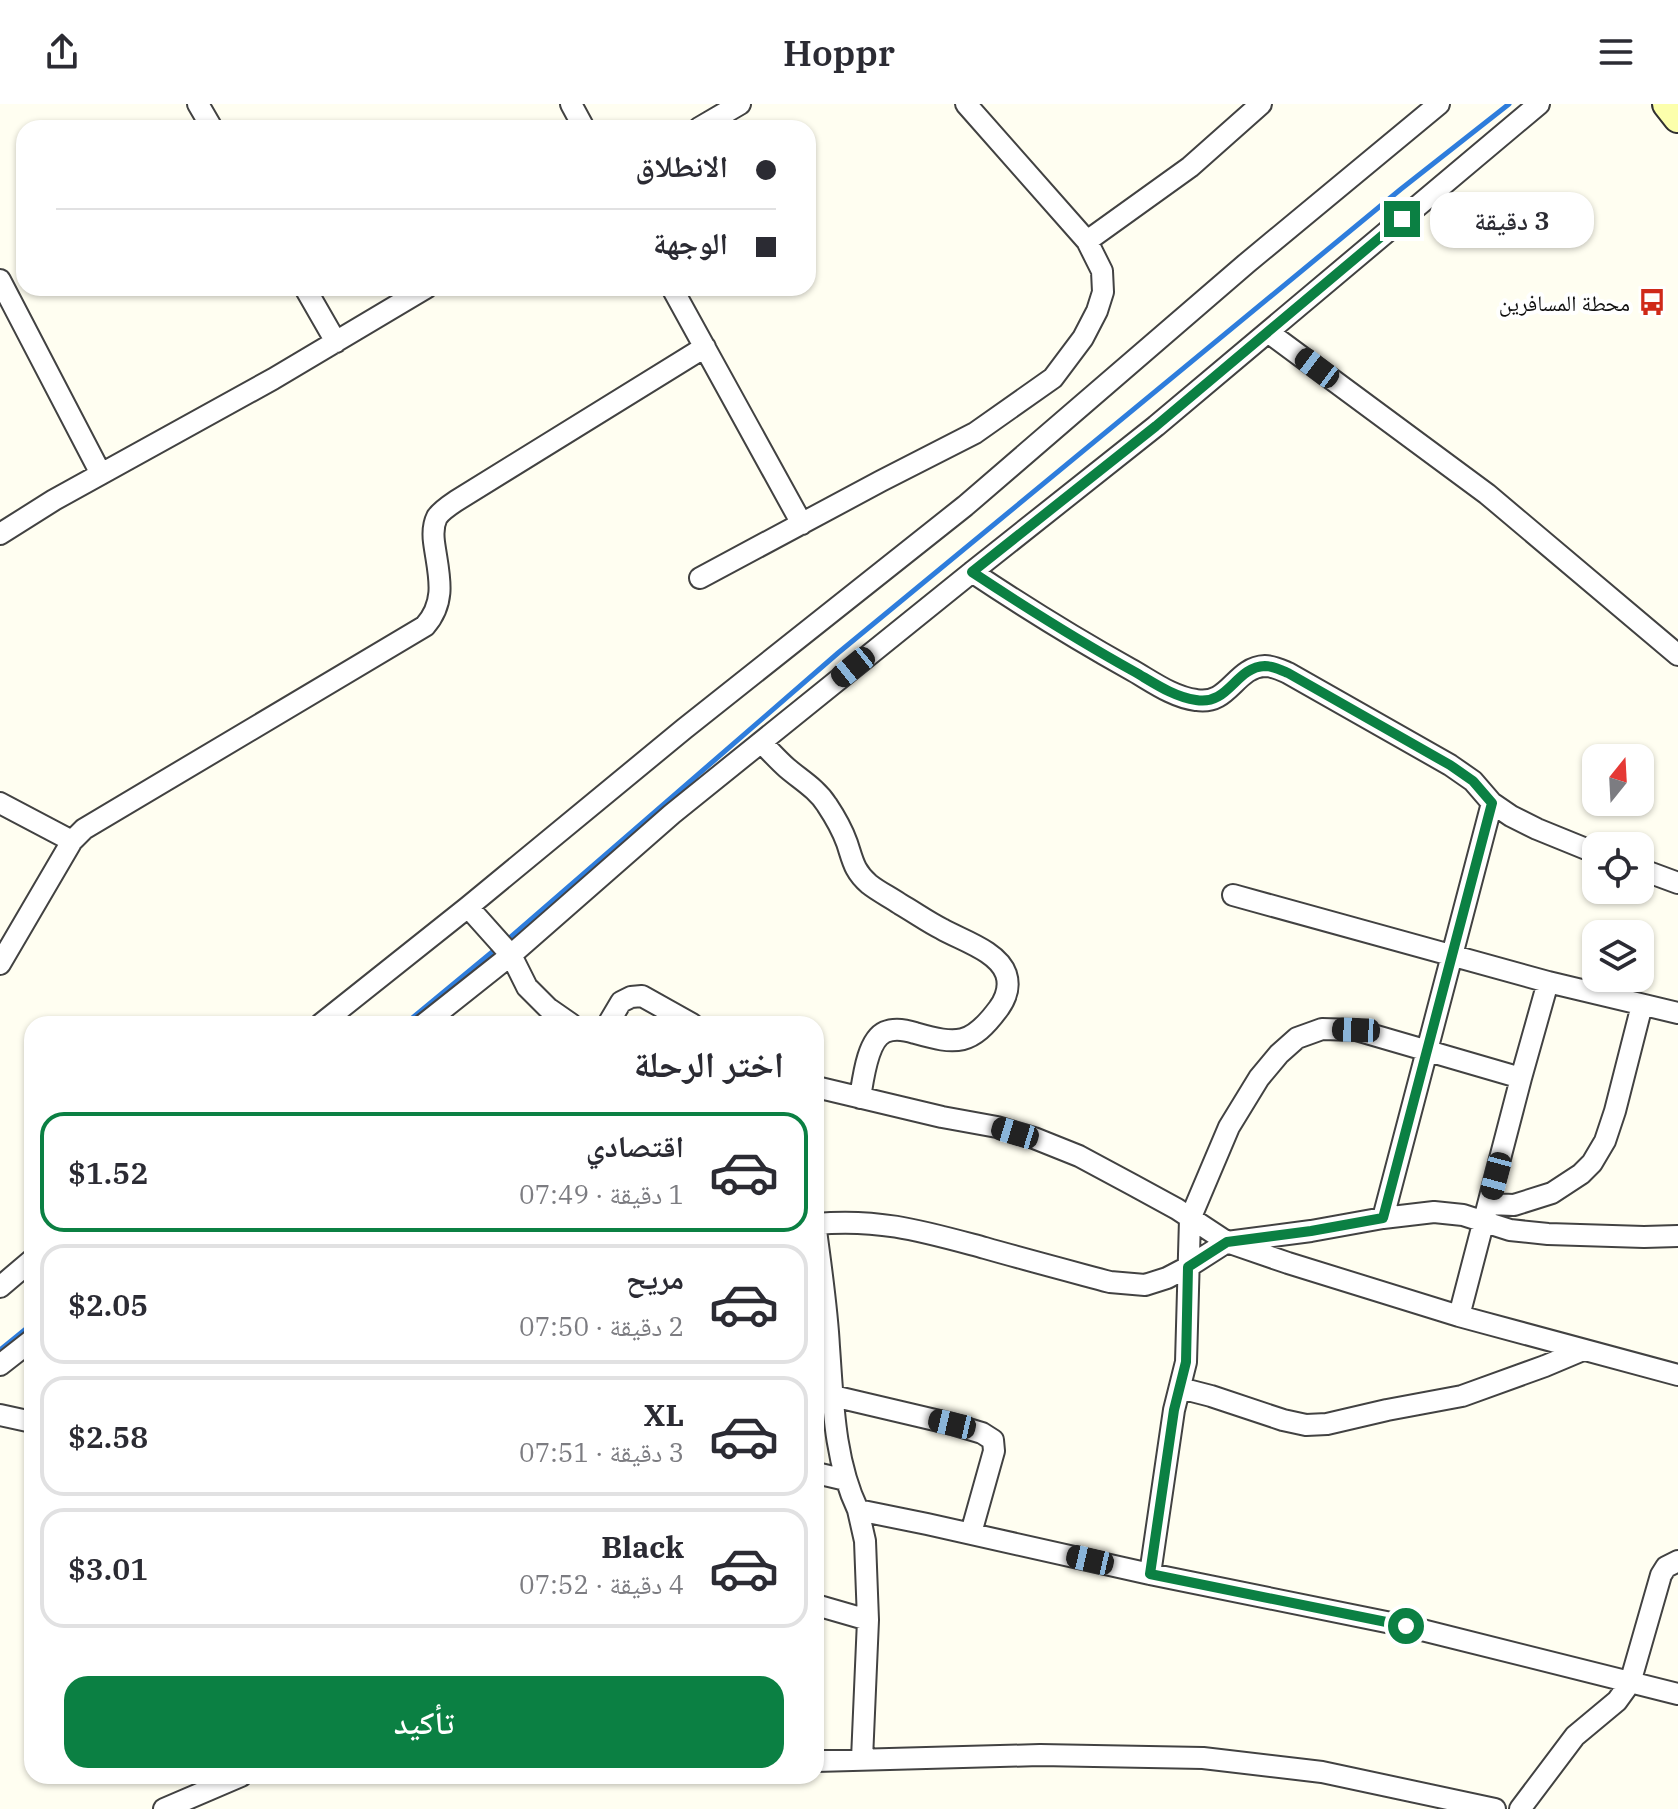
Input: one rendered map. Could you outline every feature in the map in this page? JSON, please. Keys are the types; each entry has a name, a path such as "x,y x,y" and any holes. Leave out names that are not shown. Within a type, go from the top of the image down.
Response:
{"main road":[{"path":"1667,104 1678,118"}],"street":[{"path":"713,120 740,104"},
{"path":"700,578 975,433 1053,378 1083,338 1103,292 1102,271 1087,241 966,104"},
{"path":"1087,241 1190,167 1261,104"},
{"path":"331,1016 672,738 965,506 1247,263 1439,104"},
{"path":"434,1016 511,955 672,814 1156,426 1539,104"},
{"path":"0,280 101,474"},
{"path":"310,296 336,342"},
{"path":"0,534 54,500 273,379 413,296"},
{"path":"676,296 802,524"},
{"path":"1268,332 1487,494 1678,655"},
{"path":"0,964 72,841 84,829 425,626 439,603 433,532 438,516 456,501 705,347"},
{"path":"972,572 1105,655 1172,693 1197,701 1220,697 1243,675 1258,667 1288,673 1450,765 1473,781 1492,803 1511,816 1582,847"},
{"path":"761,742 825,801 839,823 859,875 941,929 981,949 995,959 1005,972 1008,986 1005,1000 989,1021 960,1042 900,1030 886,1031 876,1039 867,1060 860,1098"},
{"path":"0,803 72,841"},
{"path":"1383,1218 1492,803"},
{"path":"1654,874 1678,883"},
{"path":"1233,895 1548,982 1678,1013"},
{"path":"468,907 511,955 527,987 560,1016"},
{"path":"1459,1316 1548,982"},
{"path":"613,1016 621,1002 642,996 678,1016"},
{"path":"824,1225 876,1222 917,1229 1125,1285 1145,1285 1188,1267 1227,1242 1434,1212 1463,1215 1486,1213 1552,1193 1592,1163 1605,1141 1615,1111 1642,1005"},
{"path":"1150,1574 1166,1456 1186,1362 1190,1219 1229,1127 1259,1078 1297,1038 1322,1029 1356,1030 1521,1078"},
{"path":"824,1089 1034,1138 1079,1156 1133,1185 1227,1242 1459,1316 1678,1375"},
{"path":"1486,1213 1510,1230 1548,1234 1678,1236"},
{"path":"0,1287 24,1267"},
{"path":"824,1299 829,1344 824,1394 865,1541 868,1620 862,1759"},
{"path":"0,1365 24,1346"},
{"path":"1180,1388 1283,1420 1306,1425 1327,1424 1462,1396 1583,1350"},
{"path":"824,1394 952,1424 989,1436 994,1451 971,1533"},
{"path":"0,1415 24,1420"},
{"path":"824,1475 846,1480"},
{"path":"858,1510 1406,1626 1678,1694"},
{"path":"1520,1809 1575,1736 1617,1701 1630,1683 1661,1575 1666,1567 1678,1561"},
{"path":"824,1607 868,1620"},
{"path":"824,1761 1040,1755 1203,1758 1322,1772 1495,1809"},
{"path":"164,1809 222,1784"}],"waterway":[{"path":"505,942 838,653 1401,189 1509,104"},
{"path":"415,1016 497,948"},
{"path":"0,1350 24,1330"}],"place":[{"name":"محطة المسافرين","path":"1652,302"}],"route":[{"path":"1402,219 1156,426 972,572 1105,655 1172,693 1197,701 1220,697 1243,675 1258,667 1266,666 1288,673 1450,765 1473,781 1492,803 1383,1218 1227,1242 1188,1267 1186,1362 1166,1456 1150,1574 1406,1626"}]}
